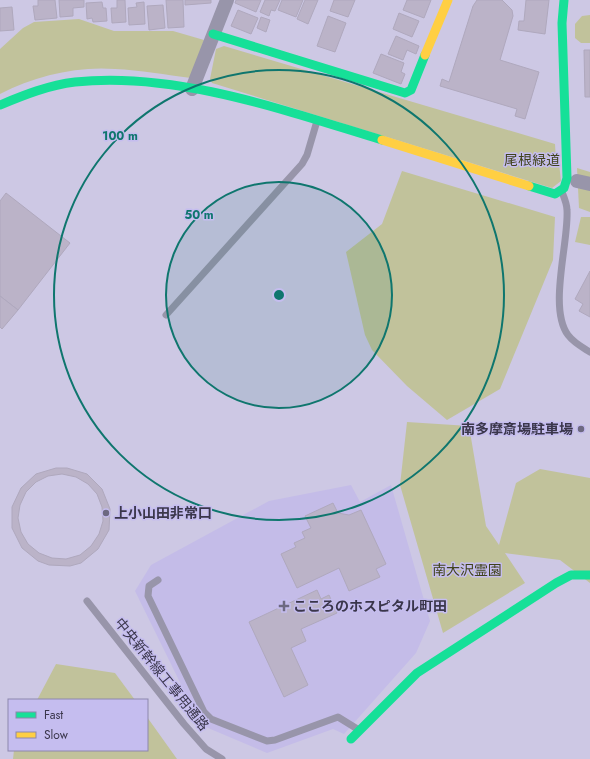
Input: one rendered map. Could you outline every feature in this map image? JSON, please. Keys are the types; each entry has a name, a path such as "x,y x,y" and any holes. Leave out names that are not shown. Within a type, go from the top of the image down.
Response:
{"street":[{"path":"192,89 227,0"},
{"path":"213,34 406,93 411,90 448,0"},
{"path":"0,105 37,90 54,85 97,79 132,81 192,89 264,105 555,194 562,191 567,178 562,23 564,0"},
{"path":"351,739 361,731 417,673 556,583 571,575 590,575"}],"lane":[{"path":"166,315 302,164 307,155 317,121"},
{"path":"562,191 567,208 560,302 562,320 567,334 578,345 590,352"},
{"path":"158,580 149,586 148,596 204,712 211,719 267,741 275,740 338,717 361,731"},
{"name":"中央新幹線工事用通路","path":"87,601 184,724 206,748 222,759"}],"shaded area":[{"name":"こころのホスピタル町田","path":"351,485 360,502 391,485 430,621 416,653 344,734 333,729 267,753 201,725 135,591 151,565 269,501"}],"green space":[{"path":"590,15 590,43 581,43 575,38 575,24 582,16"},
{"path":"79,19 114,31 173,31 204,40 191,78 143,71 100,68 86,69 41,77 0,94 0,49 23,28 34,22"},
{"name":"尾根緑道","path":"224,46 555,144 556,161 559,163 561,181 552,188 212,83 210,79 216,49"},
{"name":"尾根緑道","path":"577,168 590,172 590,212 579,208"},
{"path":"402,171 555,217 553,260 500,389 447,420 407,386 372,350 365,335 346,252 382,224"},
{"path":"581,217 590,217 590,245 575,242"},
{"name":"南大沢霊園","path":"407,422 469,426 486,526 499,545 516,483 540,469 590,478 590,583 560,560 505,553 525,583 443,633 400,485"},
{"path":"56,664 115,673 134,699 38,699"},
{"path":"148,718 177,759 13,759 14,751 148,751"}],"building":[{"path":"38,0 55,0 57,18 35,20 33,6 38,6"},
{"path":"59,0 84,0 84,7 73,8 73,16 60,17"},
{"path":"117,0 125,0 126,22 112,23 111,8 117,8"},
{"path":"166,0 183,0 184,27 168,28"},
{"path":"185,0 211,0 211,3 185,5"},
{"path":"236,0 261,0 256,12 235,3"},
{"path":"265,0 280,0 275,11 271,10 269,16 260,12"},
{"path":"282,0 303,0 296,17 278,10"},
{"path":"305,0 318,0 308,24 297,19"},
{"path":"334,0 355,0 348,17 330,11"},
{"path":"407,0 431,0 424,18 403,10"},
{"path":"477,0 502,0 512,10 513,16 500,60 539,72 525,119 515,116 517,109 440,86 442,79 449,82 473,6"},
{"path":"526,0 549,0 545,34 518,30 519,21 524,21"},
{"path":"102,2 103,8 106,8 107,21 93,22 92,18 87,19 86,3"},
{"path":"144,2 145,24 129,25 128,8 137,7 136,3"},
{"path":"163,5 165,28 149,30 147,6"},
{"path":"12,7 14,30 0,31 0,8"},
{"path":"238,10 258,18 251,34 231,26"},
{"path":"399,13 419,21 412,37 393,29"},
{"path":"328,16 346,23 335,52 317,46"},
{"path":"261,17 270,20 266,32 257,28"},
{"path":"396,36 419,46 416,54 407,50 403,60 388,54"},
{"path":"584,50 590,50 590,97 585,97"},
{"path":"381,54 404,63 401,72 405,74 401,84 373,73"},
{"path":"6,193 70,243 18,310 0,296 0,201"},
{"path":"590,271 590,317 579,311 583,304 575,299"},
{"path":"0,296 18,310 2,329 0,327"},
{"name":"上小山田非常口","path":"56,468 67,468 87,474 102,489 110,509 109,530 98,549 81,563 70,566 49,565 38,561 22,548 12,528 12,507 21,488 36,474","holes":["62,474 76,477 88,484 97,494 102,507 103,521 99,534 91,546 80,555 66,559 52,558 39,553 28,544 21,532 18,518 20,505 26,492 36,482 48,476"]},
{"path":"333,503 338,513 349,515 361,510 386,564 376,569 380,577 349,591 339,568 297,588 281,554 296,547 294,543 305,538 302,532 311,528 305,516"},
{"path":"317,590 321,599 329,595 337,613 301,629 306,641 291,648 308,685 284,697 249,622"}],"traffic: fast":[{"path":"529,186 555,194 564,188 567,178 562,23 564,0"},
{"path":"213,34 405,93 411,90 425,55"},
{"path":"0,105 37,91 65,83 113,80 152,82 230,96 308,117 382,140"},
{"path":"351,739 417,673 556,583 571,575 590,575"}],"traffic: slow":[{"path":"425,55 448,0"},
{"path":"382,140 529,186"}],"place":[{"name":"南多摩斎場駐車場","path":"581,429"},
{"name":"上小山田非常口","path":"106,513"},
{"name":"こころのホスピタル町田","path":"284,606"}]}
